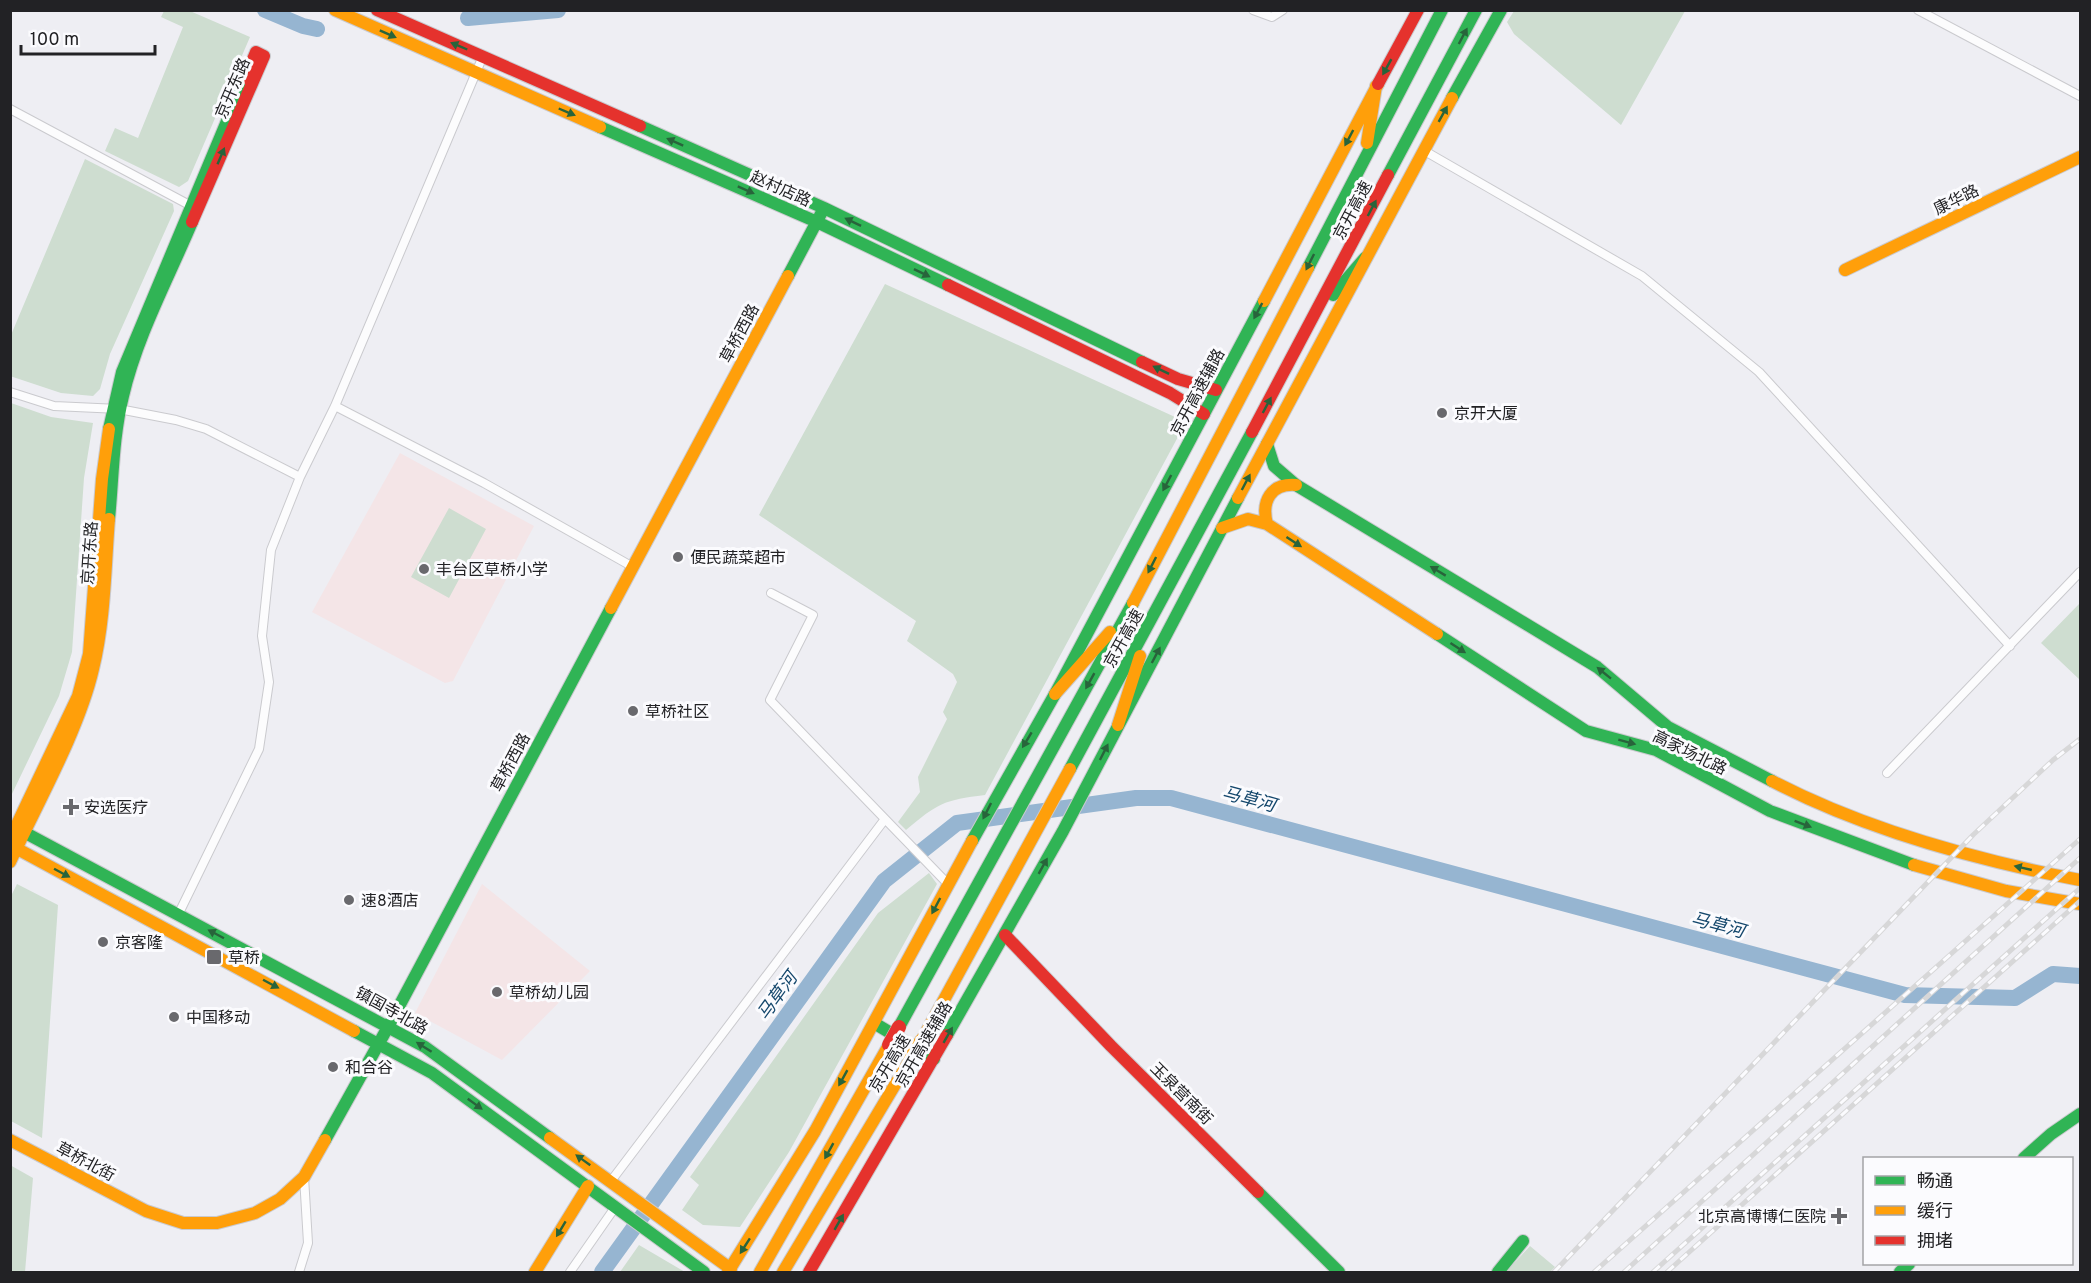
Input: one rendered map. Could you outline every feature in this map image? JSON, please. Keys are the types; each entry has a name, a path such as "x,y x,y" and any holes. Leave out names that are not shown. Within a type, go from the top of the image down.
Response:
{"main road":[{"name":"赵村店路","path":"335,10 817,222 1170,393 1204,414"},
{"name":"赵村店路","path":"377,10 402,15 483,56 824,208 1178,379 1216,390"},
{"name":"京开高速辅路","path":"948,884 1000,786 1055,694 1418,10"},
{"name":"京开高速","path":"760,1272 1006,836 1128,612 1442,10"},
{"name":"京开高速","path":"783,1272 922,1040 1150,623 1476,10"},
{"path":"1118,725 1365,258 1501,10"},
{"name":"京开东路","path":"10,862 15,837 74,724 93,671 100,634 116,409 148,324 194,208 256,52 264,56 194,208"},
{"path":"1366,154 1376,86"},
{"name":"康华路","path":"1845,270 2080,157"},
{"name":"草桥西路","path":"146,1211 183,1223 217,1223 255,1213 280,1199 304,1177 388,1027 824,208"},
{"path":"1315,315 1365,258"},
{"name":"高家场北路","path":"1267,444 1274,466 1296,485 1598,667 1668,727 1782,786 1899,834 2022,869 2080,880"},
{"path":"1267,524 1263,513 1270,494 1276,486 1284,483 1296,485"},
{"name":"高家场北路","path":"1222,528 1248,519 1267,524 1586,731 1656,750 1770,811 1890,858 2006,891 2080,904"},
{"path":"1055,694 1128,612"},
{"path":"1118,725 1150,623"},
{"name":"京开高速辅路","path":"809,1272 1005,935 1118,725"},
{"path":"15,837 432,1073 654,1233 704,1272"},
{"name":"镇国寺北路","path":"15,837 179,913 425,1047 664,1220 729,1271"},
{"path":"729,1271 776,1198 874,1023 948,884"},
{"name":"玉泉营南街","path":"1005,935 1111,1046 1339,1272"},
{"path":"874,1023 934,1059"},
{"path":"2025,1157 2051,1134 2080,1114"},
{"name":"草桥北街","path":"10,1140 146,1211"},
{"path":"535,1272 588,1186"},
{"path":"1498,1272 1523,1241"}],"street":[{"path":"1253,10 1272,16 1283,10"},
{"path":"1918,10 2080,96"},
{"path":"179,913 259,749 269,682 262,636 271,550 300,477 335,406 483,56"},
{"path":"10,109 194,208"},
{"path":"1423,150 1642,276 1759,372 2010,646"},
{"path":"10,392 54,406 116,409 176,420 206,429 300,477"},
{"path":"335,406 484,483 633,567"},
{"path":"1887,773 2080,572"},
{"path":"771,593 813,615 770,700 948,884"},
{"path":"611,1181 885,819"},
{"path":"299,1272 309,1243 304,1177"},
{"path":"570,1272 618,1207"}],"shaded area":[{"name":"丰台区草桥小学","path":"400,453 534,526 453,681 445,683 312,612"},
{"name":"草桥幼儿园","path":"482,884 590,971 502,1060 415,1013"}],"green space":[{"path":"164,11 190,11 250,37 188,181 179,187 105,151 115,128 138,138 183,27 161,17"},
{"path":"492,11 558,11 517,21"},
{"path":"1514,11 1685,11 1621,125 1514,34 1507,22"},
{"path":"85,159 173,204 174,211 110,354 100,389 93,396 61,393 10,376 11,335"},
{"path":"885,284 1175,417 1179,435 985,795 942,804 906,830 898,822 920,792 918,777 947,719 943,712 957,682 953,674 907,641 916,621 759,515"},
{"path":"11,403 51,417 93,423 84,478 72,652 59,696 11,796"},
{"path":"449,508 486,529 449,598 411,577"},
{"path":"2080,603 2080,680 2041,643"},
{"path":"929,873 937,884 789,1152 740,1227 703,1225 682,1210 699,1185 690,1177 878,913"},
{"path":"17,884 58,905 42,1138 11,1121 10,898"},
{"path":"10,1165 33,1178 25,1272 11,1272"},
{"path":"639,1245 685,1272 620,1272"},
{"path":"1530,1246 1555,1267 1550,1272 1506,1272"}],"waterway":[{"path":"265,10 303,26 317,29"},
{"path":"468,18 558,10"},
{"name":"马草河","path":"602,1272 884,881 957,823 1136,798 1171,798 1905,995 2015,998 2053,974 2080,976"}],"railway":[{"path":"1554,1272 1973,835 2053,760 2080,739"},
{"path":"1594,1272 2080,839"},
{"path":"1624,1272 2080,858"},
{"path":"1653,1272 2080,888"},
{"path":"1667,1272 2080,901"}],"traffic: fast":[{"path":"1308,268 1442,10"},
{"path":"1388,175 1476,10"},
{"path":"1452,98 1501,10"},
{"path":"109,429 122,372 245,78"},
{"path":"640,126 824,208 1142,362"},
{"path":"600,127 817,222 948,285"},
{"path":"788,276 824,208"},
{"path":"109,519 117,426 129,374 145,330 192,222"},
{"path":"1333,295 1365,258"},
{"path":"972,841 1055,694 1264,301"},
{"path":"1070,769 1252,432"},
{"path":"1267,444 1274,466 1296,485 1597,667 1668,727 1772,781"},
{"path":"947,1035 1063,831 1238,498"},
{"path":"899,1027 1133,603"},
{"path":"325,1140 388,1027 611,608"},
{"path":"1437,634 1586,731 1656,750 1770,811 1914,865"},
{"path":"20,830 425,1047 550,1138"},
{"path":"874,1023 934,1059"},
{"path":"354,1031 432,1073 704,1272"},
{"path":"2025,1157 2051,1134 2080,1114"},
{"path":"1258,1192 1339,1272"},
{"path":"1498,1272 1523,1241"},
{"path":"1900,1272 1908,1265"}],"traffic: slow":[{"path":"335,10 600,127"},
{"path":"1264,301 1378,84"},
{"path":"1367,143 1376,86"},
{"path":"1238,498 1452,98"},
{"path":"1845,270 2080,157"},
{"path":"1133,603 1308,268"},
{"path":"611,608 788,276"},
{"path":"10,839 78,696 89,654 102,479 109,429"},
{"path":"1267,524 1265,508 1270,495 1280,487 1296,485"},
{"path":"10,862 68,742 87,692 100,632 109,519"},
{"path":"1222,528 1248,519 1267,524 1437,634"},
{"path":"1055,694 1110,632"},
{"path":"1118,725 1140,656"},
{"path":"922,1040 1070,769"},
{"path":"1772,781 1808,799 1883,829 1962,853 2080,880"},
{"path":"728,1272 815,1131 972,841"},
{"path":"12,846 354,1031"},
{"path":"1914,865 2006,891 2080,904"},
{"path":"911,1058 922,1040"},
{"path":"760,1272 889,1045"},
{"path":"783,1272 911,1058"},
{"path":"550,1138 731,1269"},
{"path":"10,1140 146,1211 183,1223 217,1223 255,1213 280,1199 304,1177 325,1140"},
{"path":"535,1272 588,1186"}],"traffic: jam":[{"path":"377,10 640,126"},
{"path":"1378,84 1418,10"},
{"path":"192,222 264,56 256,52 245,78"},
{"path":"1252,432 1388,175"},
{"path":"948,285 1170,393 1204,414"},
{"path":"1142,362 1178,379 1216,390"},
{"path":"1005,935 1111,1046 1258,1192"},
{"path":"889,1045 899,1027"},
{"path":"809,1272 947,1035"}],"place":[{"name":"京开大厦","path":"1442,413"},
{"name":"便民蔬菜超市","path":"678,557"},
{"name":"丰台区草桥小学","path":"424,569"},
{"name":"草桥社区","path":"633,711"},
{"name":"安选医疗","path":"71,807"},
{"name":"速8酒店","path":"349,900"},
{"name":"京客隆","path":"103,942"},
{"name":"草桥","path":"214,957"},
{"name":"草桥幼儿园","path":"497,992"},
{"name":"中国移动","path":"174,1017"},
{"name":"和合谷","path":"333,1067"},
{"name":"北京高博博仁医院","path":"1839,1216"}]}
